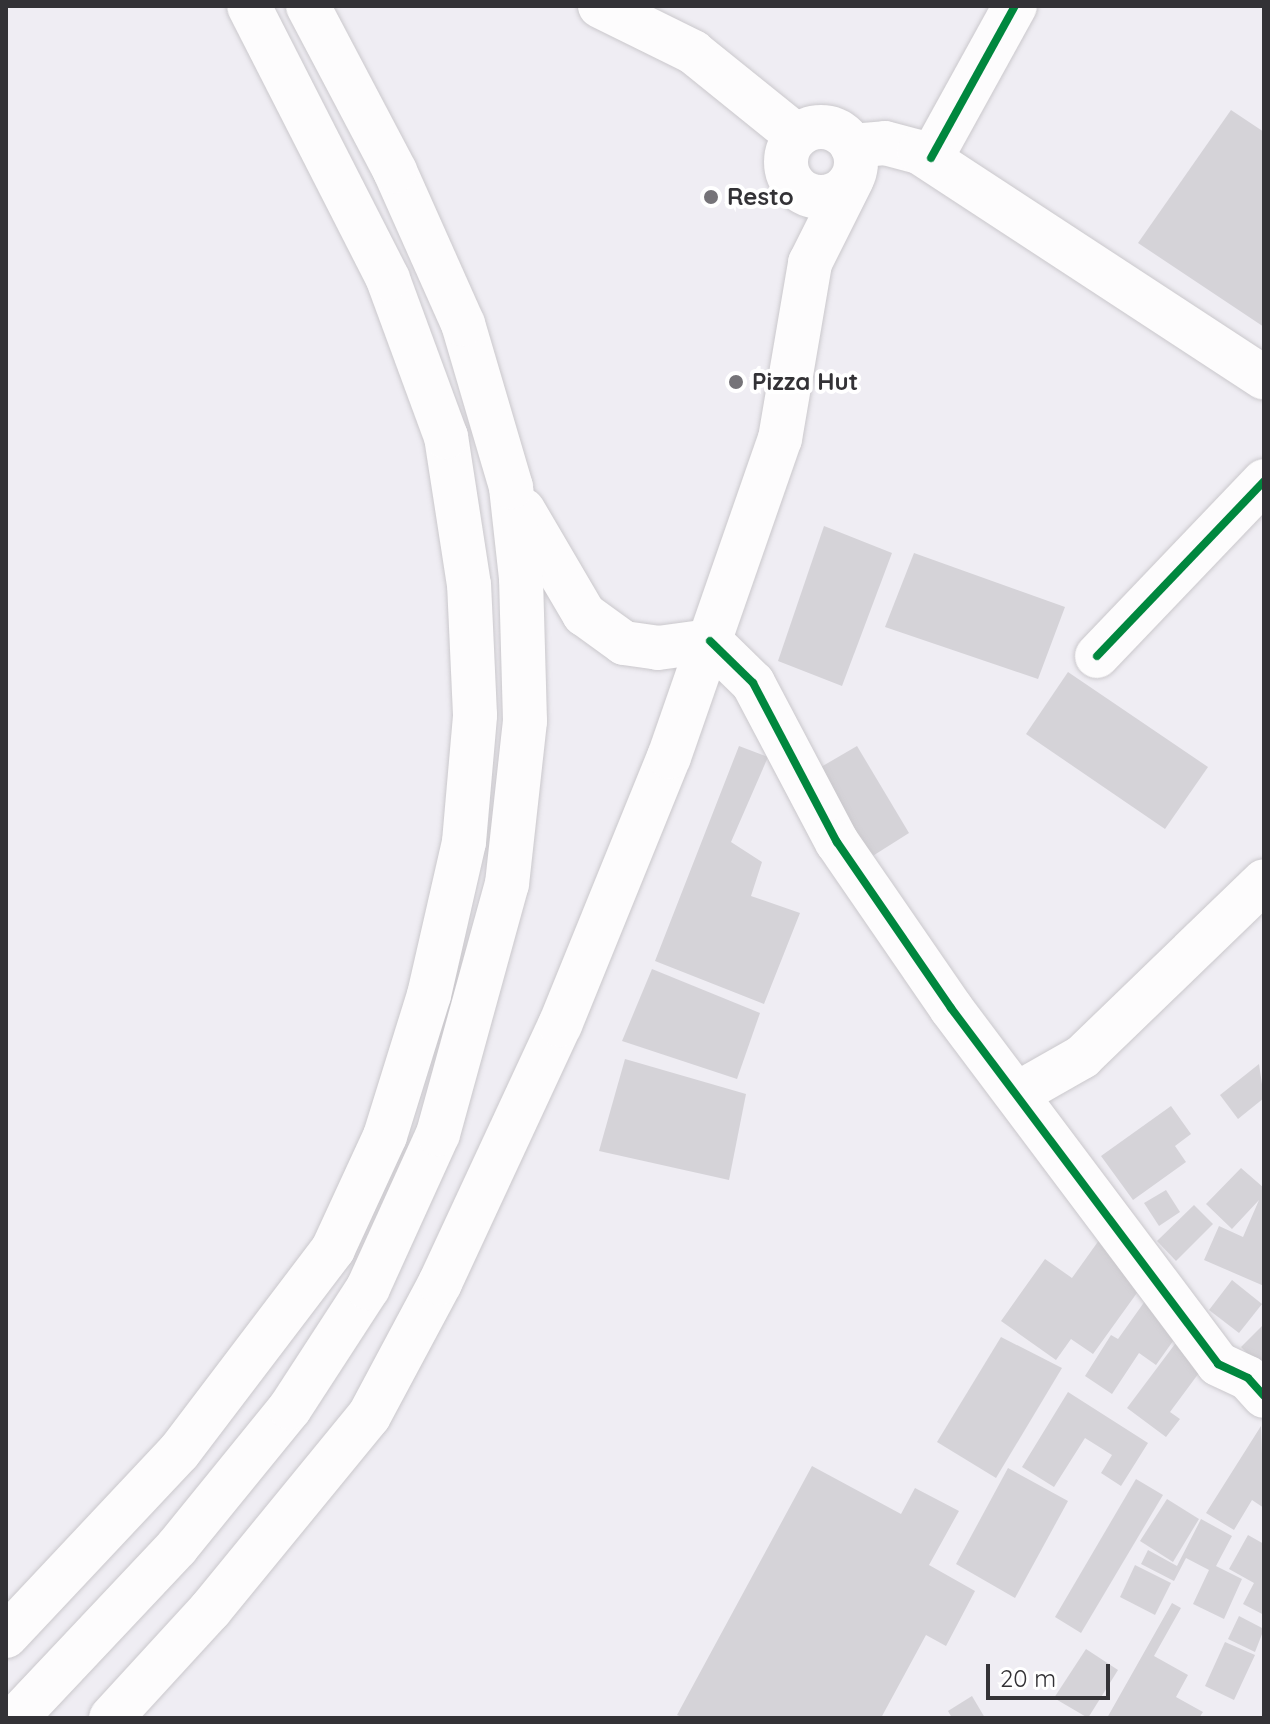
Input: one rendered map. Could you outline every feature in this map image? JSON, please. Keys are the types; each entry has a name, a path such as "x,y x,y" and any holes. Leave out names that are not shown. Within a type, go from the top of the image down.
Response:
{"main road":[{"path":"6,1636 179,1452 333,1249 385,1136 429,995 464,842 474,686 469,585 446,437 388,279 249,6"},
{"path":"16,1718 177,1547 290,1408 368,1288 438,1134 507,884 525,721 521,578 511,487 463,324 395,171 308,6"},
{"path":"600,6 693,52 797,136"},
{"path":"931,158 1015,6"},
{"path":"810,263 785,157 797,136 823,126 852,163"},
{"path":"791,181 806,195 826,197 852,163 896,145 931,158 1264,378"},
{"path":"111,1718 210,1610 369,1416 440,1283 560,1025 710,641 780,439 810,263 852,163"},
{"path":"1097,656 1264,481"},
{"path":"511,487 584,614 624,643 658,648 710,641"},
{"path":"710,641 753,683 837,842 1017,1094 1218,1364 1259,1379"},
{"path":"1017,1094 1082,1057 1264,881"},
{"path":"6,1615 95,1543"}],"building":[{"path":"1231,110 1264,132 1264,327 1138,243"},
{"path":"824,526 892,553 842,686 778,661"},
{"path":"914,553 1065,607 1038,679 885,627"},
{"path":"1068,672 1208,767 1165,829 1026,734"},
{"path":"739,746 768,757 731,842 762,862 751,896 800,913 764,1004 655,961"},
{"path":"857,746 909,833 860,864 809,774"},
{"path":"652,969 760,1013 737,1079 622,1041"},
{"path":"625,1059 746,1094 729,1180 599,1151"},
{"path":"1259,1064 1264,1098 1238,1119 1220,1095"},
{"path":"1171,1106 1191,1134 1175,1146 1186,1162 1133,1200 1101,1156"},
{"path":"1241,1168 1264,1188 1264,1286 1204,1260 1219,1226 1243,1237 1259,1200 1232,1229 1206,1204"},
{"path":"1166,1190 1180,1212 1159,1226 1144,1203"},
{"path":"1194,1205 1213,1224 1176,1261 1157,1241"},
{"path":"1102,1236 1152,1272 1093,1354 1071,1339 1056,1360 1001,1321 1045,1259 1072,1278"},
{"path":"1232,1280 1262,1304 1239,1333 1209,1310"},
{"path":"1145,1301 1183,1327 1156,1365 1139,1353 1112,1394 1085,1376 1111,1335 1118,1339"},
{"path":"1264,1324 1264,1359 1258,1364 1241,1347"},
{"path":"1184,1332 1213,1354 1170,1412 1180,1419 1166,1437 1127,1408"},
{"path":"1001,1337 1062,1368 996,1478 937,1442"},
{"path":"1068,1392 1148,1443 1121,1486 1101,1473 1112,1455 1085,1438 1054,1487 1022,1467"},
{"path":"1261,1426 1264,1508 1252,1500 1234,1530 1206,1513"},
{"path":"812,1466 901,1514 915,1488 959,1511 929,1565 975,1591 946,1646 926,1635 881,1718 684,1718 677,1715"},
{"path":"1008,1468 1068,1501 1015,1598 956,1564"},
{"path":"1136,1479 1163,1495 1081,1633 1055,1617"},
{"path":"1167,1499 1199,1519 1173,1562 1140,1541"},
{"path":"1201,1519 1232,1536 1216,1566 1242,1579 1224,1619 1193,1604 1209,1570 1186,1558 1174,1581 1141,1564 1148,1550 1177,1566"},
{"path":"1248,1535 1264,1544 1264,1615 1243,1604 1254,1583 1229,1569"},
{"path":"1135,1565 1171,1583 1155,1615 1120,1597"},
{"path":"1172,1603 1181,1608 1154,1656 1188,1675 1176,1697 1203,1712 1199,1718 1107,1718"},
{"path":"1239,1616 1264,1629 1255,1652 1228,1639"},
{"path":"1225,1642 1255,1655 1234,1700 1205,1686"},
{"path":"1086,1649 1118,1670 1088,1718 1054,1698"},
{"path":"972,1696 985,1718 952,1718 948,1711"}],"cycle path":[{"path":"931,158 1015,6"},
{"path":"1097,656 1264,481"},
{"path":"710,641 753,683 837,842 951,1008 1218,1364 1248,1378 1264,1396"}],"place":[{"name":"Resto","path":"711,197"},
{"name":"Pizza Hut","path":"736,382"}]}
